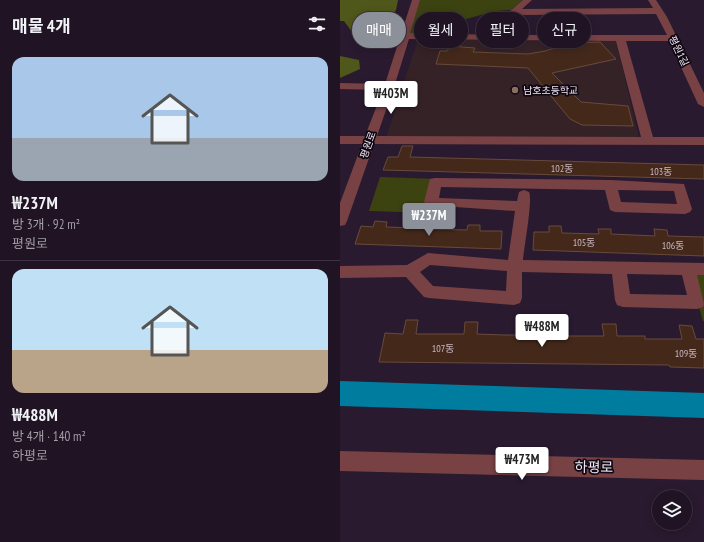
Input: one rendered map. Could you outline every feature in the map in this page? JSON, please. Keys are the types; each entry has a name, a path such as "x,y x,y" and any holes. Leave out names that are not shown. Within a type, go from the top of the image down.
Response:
{"street":[{"name":"평원로","path":"406,36 416,0"},
{"path":"514,12 528,0"},
{"name":"평원1길","path":"652,0 673,38 704,104"},
{"path":"588,11 596,4"},
{"path":"514,12 659,11"},
{"path":"406,36 476,37"},
{"path":"529,38 673,38"},
{"path":"620,38 648,142"},
{"name":"평원로","path":"340,221 402,48"},
{"path":"340,86 389,87"},
{"path":"340,140 369,142 704,141"},
{"path":"523,206 431,202 435,182 611,185 679,187 685,209 615,207 611,185"},
{"path":"410,271 429,292 514,298 515,266 523,206 524,184"},
{"path":"340,272 410,271 428,259 515,266 704,269"},
{"path":"619,268 623,300 697,302 688,269"},
{"name":"하평로","path":"340,461 704,470"}],"shaded area":[{"name":"남호초등학교","path":"468,40 476,40 476,48 529,48 529,40 537,40 537,48 591,48 591,41 616,41 639,138 386,138 415,48 468,48"}],"green space":[{"path":"340,0 398,0 395,12 352,12 352,32 344,21 340,21"},
{"path":"416,0 523,0 511,10 476,12 476,16 468,18 468,12 414,12 414,34 406,36"},
{"path":"340,56 359,60 360,69 340,78"},
{"path":"380,177 438,179 432,213 369,211"},
{"path":"688,269 704,269 704,321 703,321"}],"water":[{"path":"340,381 704,393 704,418 340,406"}],"building":[{"path":"591,42 600,42 616,59 552,73 581,102 628,106 633,126 582,125 570,119 528,68 436,64 440,51 447,51 449,48 475,48 473,52 528,54 554,48 591,48"},
{"path":"402,146 413,146 410,157 704,165 704,179 383,170 388,157 398,157"},
{"path":"375,221 387,222 386,227 418,228 420,222 432,223 431,229 467,230 468,225 480,225 480,231 502,231 501,249 355,244 361,226 373,227"},
{"path":"549,226 561,226 562,233 599,234 598,229 611,229 611,234 655,236 654,229 667,230 668,236 704,237 704,256 533,250 534,232 549,232"},
{"path":"406,320 418,320 416,334 464,334 465,322 478,322 477,334 543,335 543,322 555,322 556,336 604,336 602,324 616,324 617,336 645,336 645,339 682,339 679,325 692,326 696,339 704,339 704,368 670,367 669,365 379,362 385,333 403,334"}],"place":[{"name":"남호초등학교","path":"515,90"}]}
